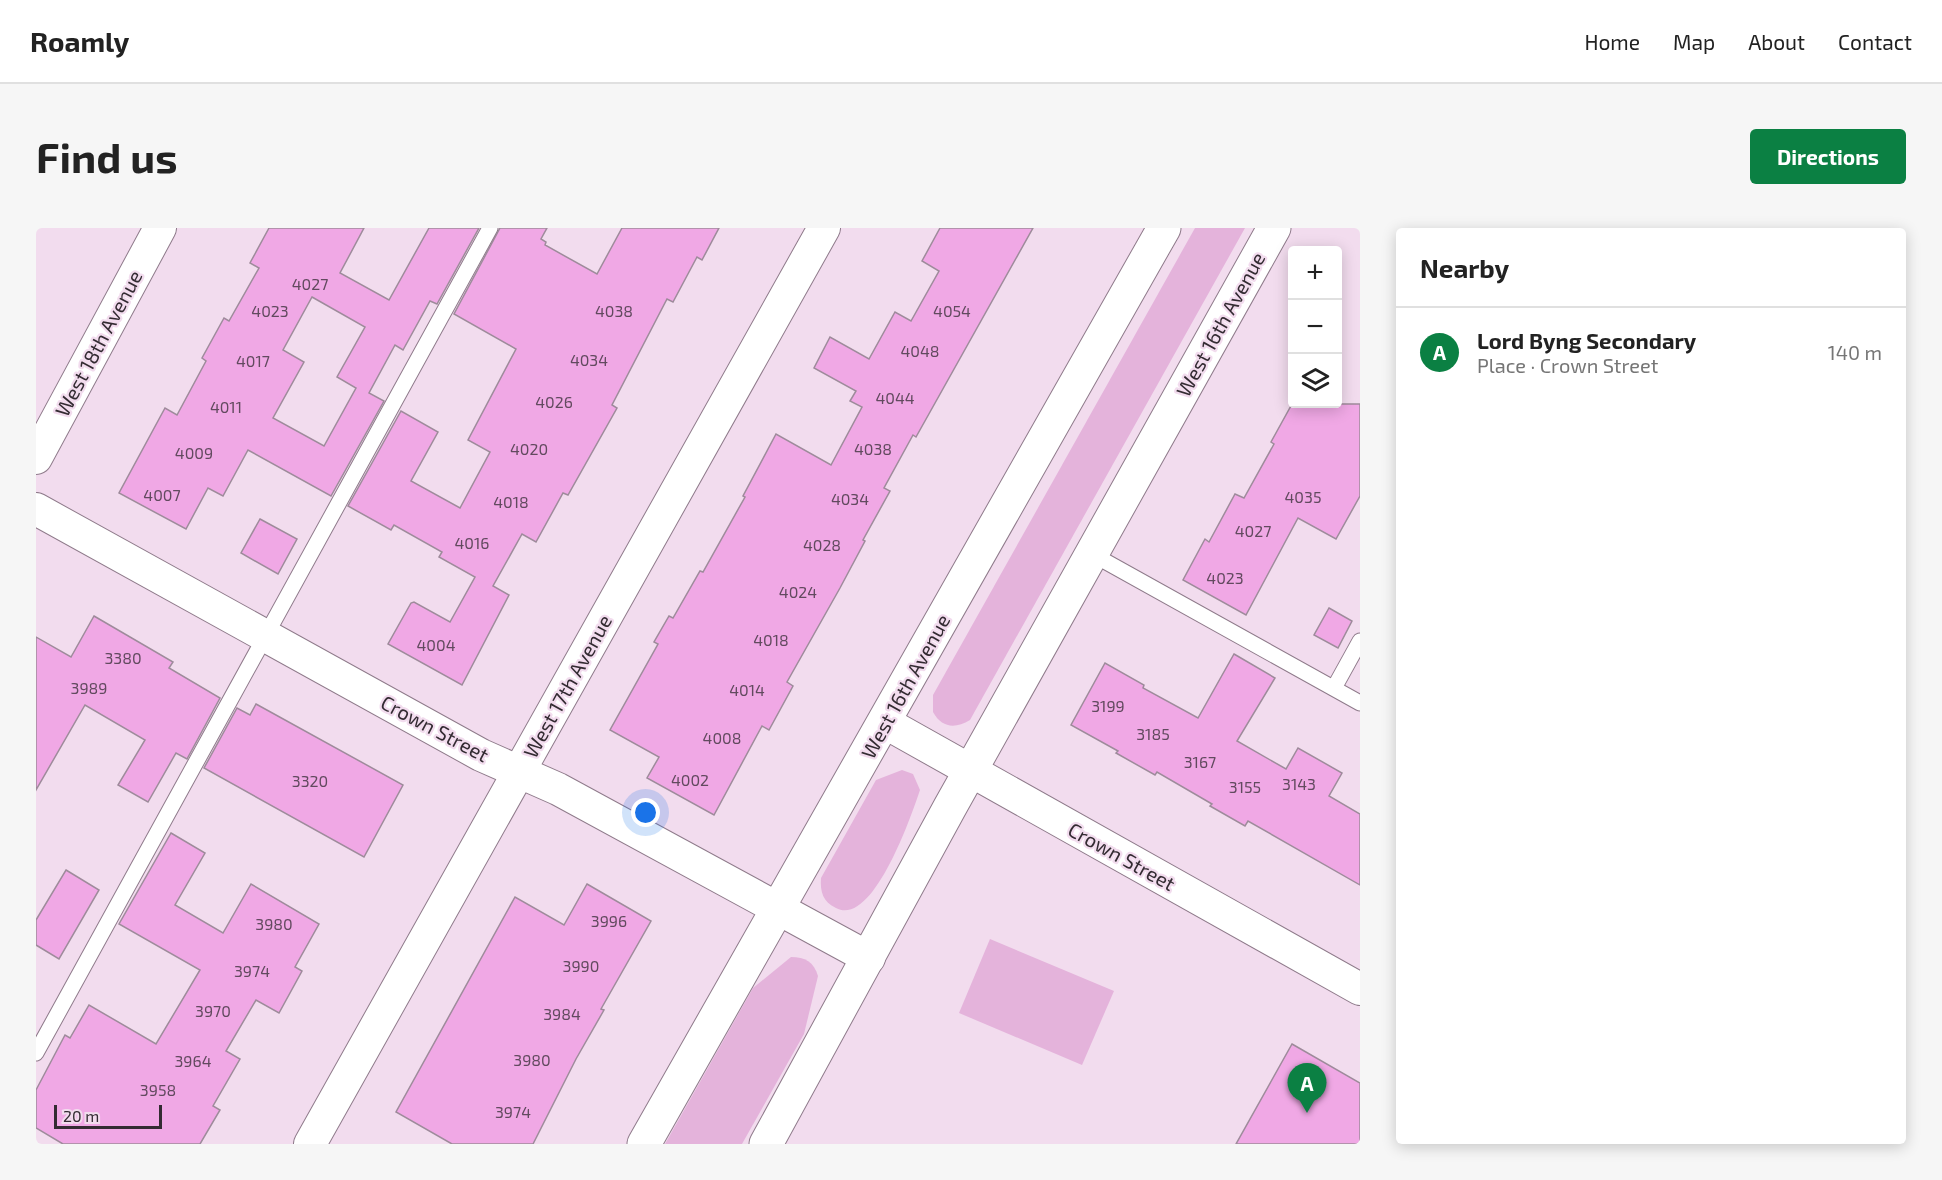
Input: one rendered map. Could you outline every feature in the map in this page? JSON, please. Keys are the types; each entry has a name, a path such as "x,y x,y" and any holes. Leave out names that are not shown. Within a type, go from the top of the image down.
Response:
{"main road":[{"name":"West 16th Avenue","path":"644,1144 1164,228"},
{"name":"West 16th Avenue","path":"766,1144 1274,228"}],"street":[{"name":"West 18th Avenue","path":"36,458 160,228"},
{"name":"West 17th Avenue","path":"310,1144 824,228"},
{"name":"Crown Street","path":"36,509 481,755 558,789 868,958"},
{"name":"Crown Street","path":"884,722 1360,989"}],"lane":[{"path":"36,1053 490,228"},
{"path":"1092,554 1360,703"},
{"path":"1334,688 1360,641"}],"shaded area":[{"path":"1195,228 1245,228 970,720 954,726 945,724 933,712 933,695"},
{"path":"902,770 913,774 920,790 889,866 877,886 864,901 850,910 836,908 823,896 821,878 876,780"},
{"path":"990,939 1114,991 1082,1065 959,1013"},
{"path":"791,957 808,961 818,976 804,1034 742,1144 665,1144 753,988"}],"building":[{"path":"269,228 364,228 340,273 389,300 429,228 479,228 437,304 430,301 403,350 395,345 369,393 384,401 331,496 248,450 223,496 208,488 186,529 119,493 165,408 177,415 206,361 202,358 224,318 229,321 259,268 250,263","holes":["312,297 365,327 337,377 356,388 324,446 273,418 304,362 283,350"]},
{"path":"500,228 547,228 541,239 546,242 545,245 597,274 622,228 719,228 702,260 697,257 673,302 667,299 612,405 617,408 568,495 563,493 536,542 522,534 493,586 509,595 462,685 388,644 411,603 414,602 450,622 475,577 439,557 442,552 394,525 391,530 348,506 401,411 438,432 411,481 460,508 490,452 468,440 516,349 454,314"},
{"path":"940,228 1033,228 916,437 913,435 884,488 890,491 863,540 865,541 787,682 793,686 769,730 762,726 714,815 647,778 659,757 610,730 658,644 654,642 669,616 673,618 700,571 703,572 745,497 743,496 776,434 831,465 862,407 850,401 856,391 814,368 830,337 869,359 895,312 911,321 939,271 922,261"},
{"path":"1342,404 1360,404 1360,496 1336,539 1298,518 1246,615 1183,580 1205,539 1209,542 1235,494 1244,498 1274,444 1271,442 1290,408 1342,408"},
{"path":"260,519 297,539 278,574 241,553"},
{"path":"1329,608 1352,621 1338,648 1314,635"},
{"path":"94,616 173,662 169,668 220,698 187,759 176,753 148,802 118,785 145,740 85,705 36,790 36,637 71,657"},
{"path":"1234,654 1275,678 1237,741 1286,769 1298,748 1342,773 1329,796 1360,814 1360,885 1248,821 1245,826 1157,772 1155,775 1071,725 1105,663 1144,685 1143,688 1198,718"},
{"path":"256,704 403,785 364,857 204,768 237,708 250,715"},
{"path":"171,833 205,853 175,905 223,933 251,884 319,924 295,967 302,971 279,1013 256,1000 226,1051 240,1059 213,1106 220,1110 200,1144 63,1144 36,1128 36,1090 65,1035 70,1038 89,1005 156,1044 200,970 119,924"},
{"path":"66,870 99,890 59,959 36,945 36,920"},
{"path":"587,884 651,921 601,1009 604,1010 576,1059 533,1144 452,1144 396,1112 515,897 564,925"},
{"path":"1292,1044 1360,1083 1360,1144 1236,1144"}],"place":[{"name":"Lord Byng Secondary","path":"1307,1113"}]}
